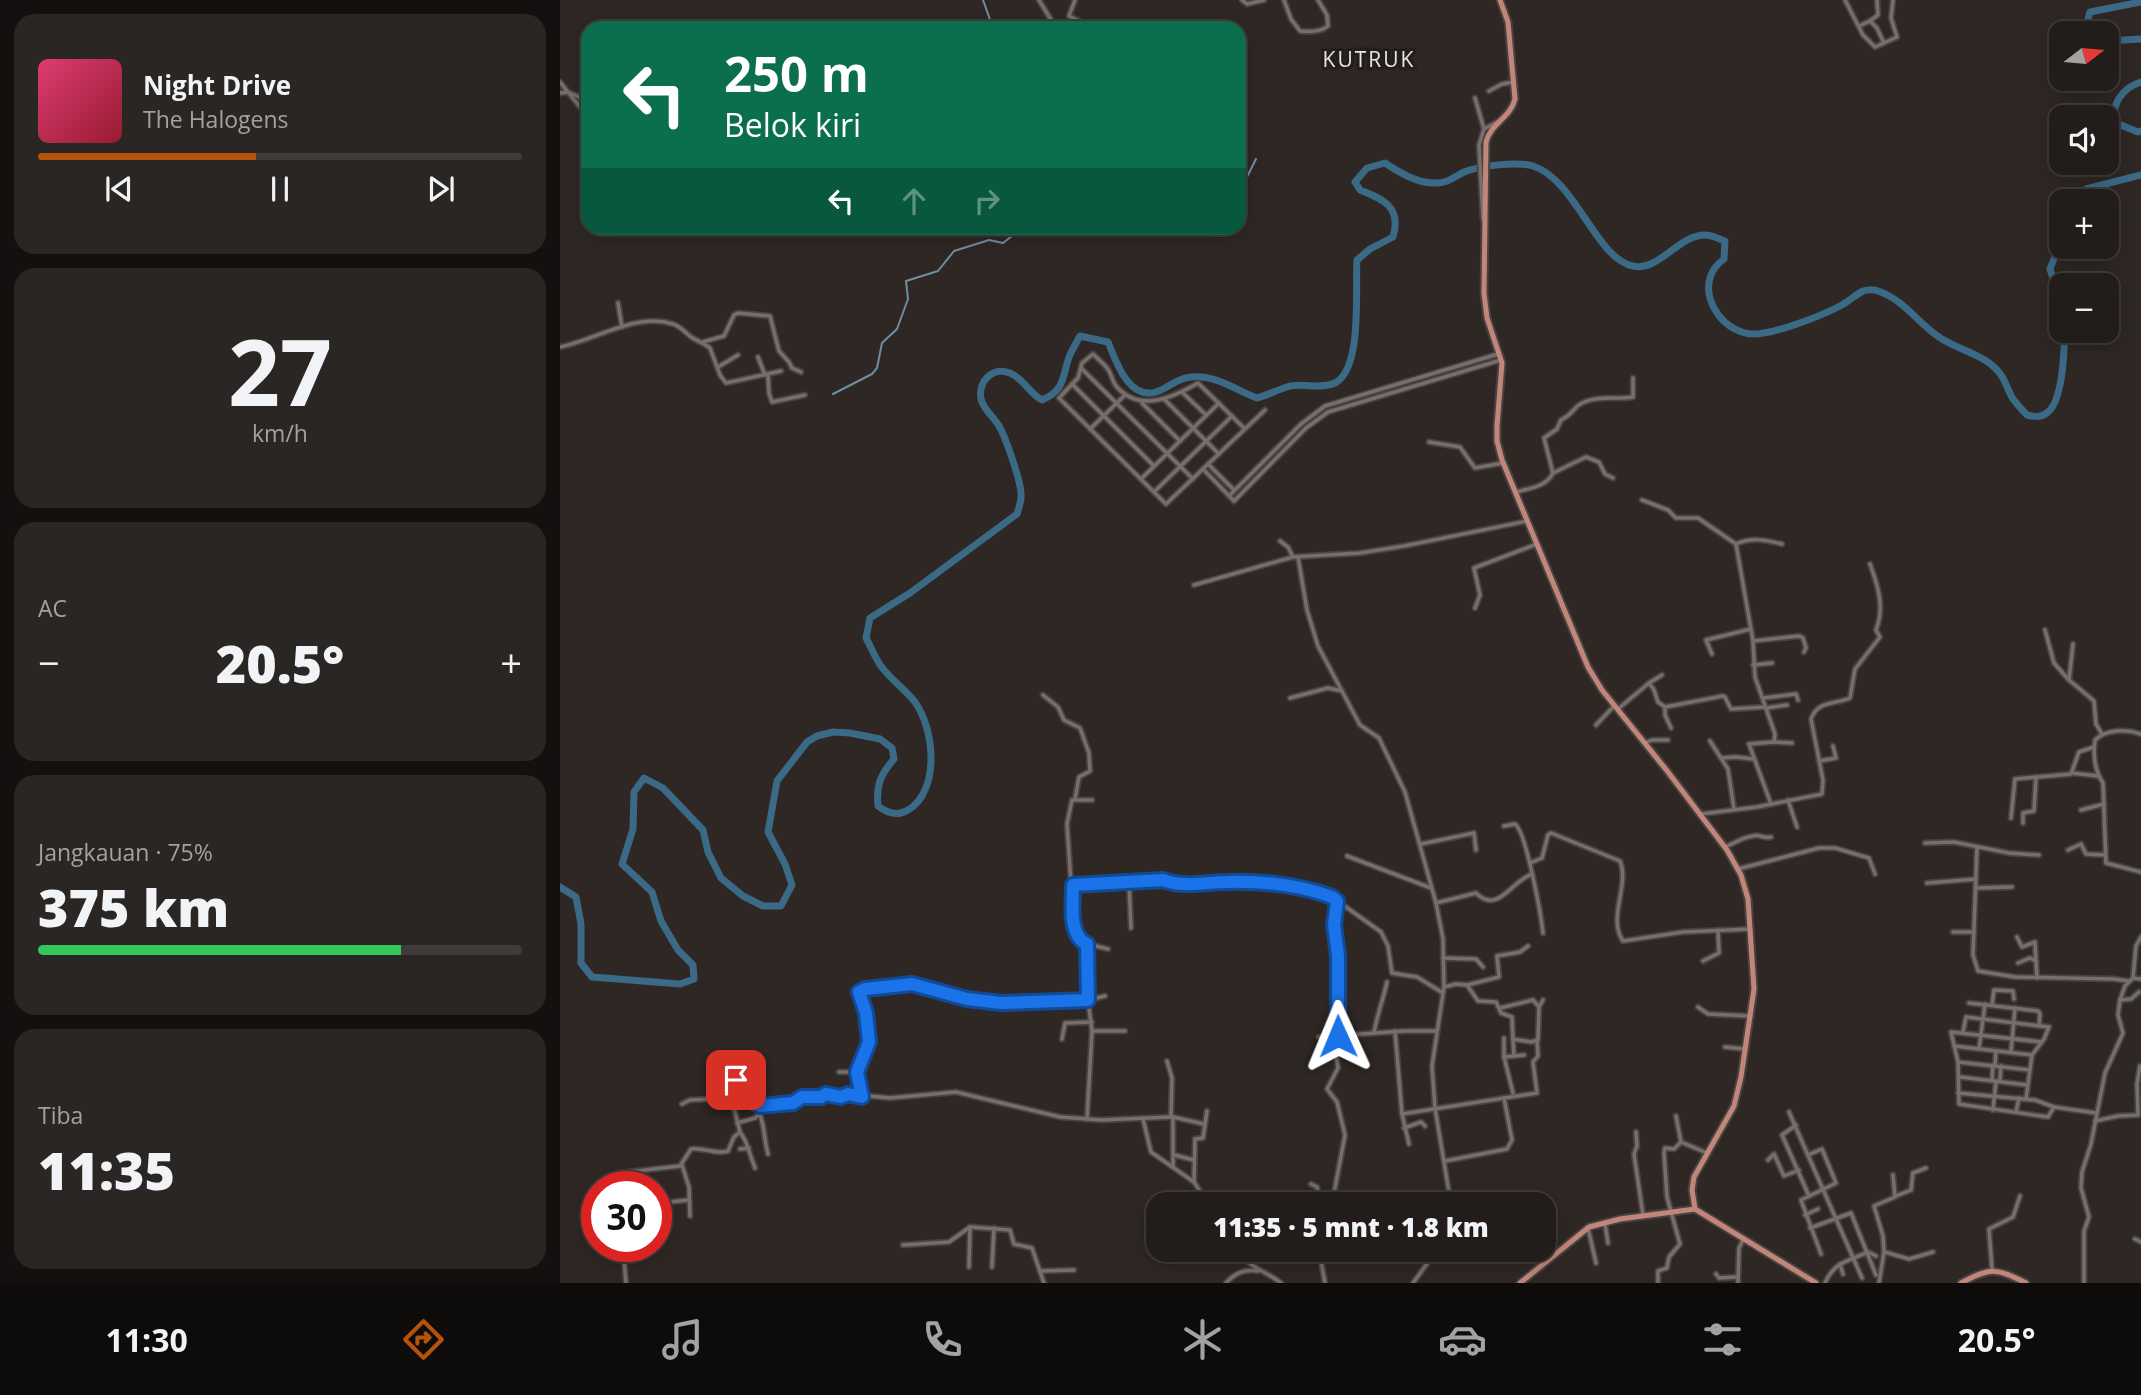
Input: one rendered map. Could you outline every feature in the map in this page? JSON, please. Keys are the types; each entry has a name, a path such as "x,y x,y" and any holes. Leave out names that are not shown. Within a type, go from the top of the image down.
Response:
{"main road":[{"path":"1500,0 1508,22 1514,82 1513,106 1497,121 1482,147 1486,311 1500,357 1497,441 1503,463 1588,667 1602,690 1701,814 1738,869 1746,891 1754,979 1751,1016 1734,1106 1693,1181 1695,1209"},
{"path":"1556,1253 1588,1228 1604,1222 1695,1209 1816,1283"},
{"path":"1520,1283 1544,1262"},
{"path":"1961,1283 1992,1269 2026,1283"}],"street":[{"path":"1039,0 1052,21"},
{"path":"1075,0 1069,16 1077,21"},
{"path":"1242,0 1244,4 1264,0"},
{"path":"1284,0 1291,19 1300,31 1306,31 1328,26 1327,15 1318,0"},
{"path":"1845,0 1873,45 1897,37 1891,18 1893,0"},
{"path":"1859,26 1878,15 1877,0"},
{"path":"1870,21 1877,28 1884,43"},
{"path":"560,82 581,108"},
{"path":"1489,91 1514,82"},
{"path":"560,93 568,92 581,98"},
{"path":"1475,98 1484,129 1482,147"},
{"path":"1484,129 1497,121"},
{"path":"618,303 622,327"},
{"path":"703,342 724,336 738,313 770,316 780,354 792,368 801,372"},
{"path":"560,347 583,342 622,327 662,321 677,324 693,339 703,342 713,353 726,383 781,371"},
{"path":"1180,441 1141,402 1125,395 1111,380 1109,370 1093,354 1082,363 1078,378 1059,398 1166,504 1265,410"},
{"path":"718,367 738,355"},
{"path":"758,357 767,375 772,402 805,395"},
{"path":"1229,496 1301,424 1325,406 1500,357"},
{"path":"1203,469 1234,500 1306,428 1328,412 1500,357"},
{"path":"1080,368 1193,479"},
{"path":"1553,473 1544,445 1545,437 1558,429 1560,420 1572,414 1581,403 1602,398 1633,397 1633,378"},
{"path":"1141,402 1164,398 1198,383 1245,429"},
{"path":"1072,384 1154,466"},
{"path":"1182,392 1206,416"},
{"path":"1090,429 1125,395"},
{"path":"1164,398 1219,454"},
{"path":"1141,479 1219,403"},
{"path":"1154,492 1232,416"},
{"path":"1429,442 1460,447 1475,468 1503,463"},
{"path":"1516,492 1544,484 1553,473 1586,457 1599,462 1605,474 1614,478"},
{"path":"1208,464 1239,495"},
{"path":"1642,500 1667,509 1676,518 1698,518 1716,533 1737,544 1753,540 1782,544"},
{"path":"1194,585 1296,557 1360,553 1527,521"},
{"path":"1280,541 1296,557 1318,646 1360,725 1379,738 1385,748 1405,792 1421,844 1443,939 1444,987 1432,1066 1434,1108 1449,1192"},
{"path":"1475,608 1480,595 1474,568 1537,544"},
{"path":"1737,544 1753,641 1754,665 1775,734 1774,742"},
{"path":"1701,814 1771,804 1822,793 1823,780 1811,719 1813,712 1823,704 1850,698 1855,668 1880,637 1876,630 1881,605 1870,564"},
{"path":"1712,654 1706,640 1751,628"},
{"path":"2045,630 2054,663 2068,680 2094,701 2096,724 2102,734"},
{"path":"1753,641 1800,636 1806,648 1804,652"},
{"path":"2068,680 2073,644"},
{"path":"1754,665 1772,663"},
{"path":"1596,725 1662,674"},
{"path":"1649,683 1658,702 1665,707 1723,696 1731,709 1787,705"},
{"path":"1290,698 1328,688 1342,691"},
{"path":"1763,698 1796,694 1798,700"},
{"path":"1043,695 1058,707 1064,720 1080,728 1085,740 1090,771 1079,777 1075,799 1070,803 1067,824 1073,914 1076,933 1081,941 1108,949"},
{"path":"1665,707 1665,715 1671,728"},
{"path":"2141,734 2123,731 2102,734 2096,738 2094,747 2098,776 2102,783 2105,855 2108,865 2141,872"},
{"path":"1645,743 1668,740"},
{"path":"1710,741 1729,772 1734,809"},
{"path":"1771,804 1749,744 1792,743"},
{"path":"1818,762 1836,758 1833,746"},
{"path":"2072,773 2078,753 2094,747"},
{"path":"1721,758 1753,759"},
{"path":"2011,818 2014,780 2072,773 2098,776"},
{"path":"2023,823 2023,813 2034,811 2036,777"},
{"path":"1075,799 1092,800"},
{"path":"1788,800 1797,827"},
{"path":"2081,810 2104,804"},
{"path":"1504,826 1519,825 1530,863 1543,933"},
{"path":"1421,844 1474,833 1476,849"},
{"path":"1530,863 1542,858 1548,835 1551,833 1620,860 1623,875 1618,926 1623,941 1683,932 1751,929"},
{"path":"1724,847 1754,835 1766,839 1771,837"},
{"path":"1925,843 1954,842 2009,853 2039,855"},
{"path":"2067,850 2081,844 2086,854 2105,855"},
{"path":"1977,847 1973,955 1978,971 2037,978 2141,979"},
{"path":"1738,869 1819,848 1835,848 1869,858 1875,874"},
{"path":"1347,856 1431,887"},
{"path":"1436,902 1476,893 1483,901 1490,902 1507,893 1520,878 1532,873"},
{"path":"1927,883 1976,879"},
{"path":"1073,885 1163,880 1177,885 1284,883 1317,891 1337,901 1381,932 1388,946 1392,973 1417,977 1443,993"},
{"path":"1129,883 1131,928"},
{"path":"1977,888 2012,887"},
{"path":"1334,1192 1345,1135 1337,1104 1327,1089 1338,1068 1335,1047 1338,1036 1338,956 1334,925 1337,901"},
{"path":"1703,961 1717,956 1720,952 1718,930"},
{"path":"1953,932 1974,932"},
{"path":"2017,936 2022,947 2041,940"},
{"path":"2084,1283 2084,1231 2089,1217 2082,1195 2081,1178 2091,1144 2094,1113 2105,1073 2123,1033 2118,1015 2120,1000 2131,980 2141,937"},
{"path":"2035,942 2037,978"},
{"path":"1087,944 1088,1000 1092,1022 1087,1119"},
{"path":"1444,987 1467,985 1499,976 1498,955 1520,951 1528,946"},
{"path":"1443,958 1476,959 1483,967"},
{"path":"2018,963 2030,958 2036,961"},
{"path":"1374,1033 1387,982"},
{"path":"862,1097 857,1072 869,1042 861,990 912,984 967,999 1001,1003 1088,1000 1105,996"},
{"path":"1467,985 1478,1001 1494,1001 1503,1014 1512,1017 1514,1056"},
{"path":"1992,1005 1994,990 2013,991 2014,999"},
{"path":"2120,1000 2131,999 2139,992"},
{"path":"1500,1008 1532,1000 1539,1007"},
{"path":"1402,1114 1537,1093 1533,1062 1538,1056 1539,1007 1543,1000"},
{"path":"1969,1003 2038,1011 2039,1026"},
{"path":"1979,1049 1985,1004"},
{"path":"1698,1007 1708,1014 1751,1016"},
{"path":"2011,1052 2015,1008"},
{"path":"1963,1032 1965,1017 2049,1028 2032,1055 2026,1099"},
{"path":"1062,1039 1065,1023 1092,1022"},
{"path":"1092,1031 1125,1031"},
{"path":"1395,1031 1402,1114 1409,1144"},
{"path":"1319,1037 1436,1031"},
{"path":"2042,1042 1951,1032 1958,1062 1960,1106 2048,1117 2055,1107"},
{"path":"1504,1038 1504,1057 1513,1093"},
{"path":"1513,1039 1537,1041"},
{"path":"1954,1045 2032,1055"},
{"path":"1725,1047 1745,1049"},
{"path":"1993,1110 1996,1051"},
{"path":"1504,1057 1524,1055"},
{"path":"1167,1061 1172,1078 1172,1167"},
{"path":"1958,1062 2030,1070"},
{"path":"1996,1080 2001,1066"},
{"path":"2095,1121 2138,1115 2137,1084 2140,1066"},
{"path":"839,1072 857,1072"},
{"path":"1959,1076 2027,1084"},
{"path":"755,1168 737,1123 729,1083 735,1079 753,1102 766,1106 793,1103 805,1097 821,1097 826,1094 890,1098 966,1093 1060,1117 1143,1119 1159,1116 1204,1124"},
{"path":"1958,1093 2026,1099 2094,1113"},
{"path":"682,1104 690,1100 733,1098"},
{"path":"1444,1161 1509,1147 1512,1140 1504,1098"},
{"path":"2016,1112 2019,1098"},
{"path":"737,1123 760,1115 766,1106"},
{"path":"1194,1182 1195,1139 1203,1139 1207,1111"},
{"path":"1789,1112 1862,1278"},
{"path":"760,1115 768,1154"},
{"path":"1676,1116 1681,1142"},
{"path":"1143,1119 1149,1149 1194,1182 1200,1192"},
{"path":"1404,1128 1421,1122 1425,1126"},
{"path":"1796,1125 1782,1135 1809,1196"},
{"path":"690,1216 689,1187 682,1165 686,1153 691,1149 727,1152 734,1137 740,1132"},
{"path":"1636,1132 1637,1146 1634,1154 1643,1217"},
{"path":"1681,1142 1707,1153"},
{"path":"1658,1283 1658,1270 1667,1268 1670,1258 1679,1246 1667,1197 1665,1149 1675,1148 1681,1142"},
{"path":"740,1149 749,1148"},
{"path":"1808,1155 1822,1149 1837,1184 1801,1200 1821,1254"},
{"path":"1768,1160 1774,1154 1784,1176 1799,1170"},
{"path":"1174,1155 1194,1160"},
{"path":"635,1171 682,1165"},
{"path":"1880,1283 1884,1252 1883,1233 1874,1206 1910,1190 1913,1173 1926,1168"},
{"path":"1894,1175 1896,1195"},
{"path":"1311,1184 1317,1187 1318,1192"},
{"path":"1992,1269 1989,1229 2013,1217 2020,1196"},
{"path":"672,1202 688,1200"},
{"path":"1805,1215 1818,1209"},
{"path":"1810,1228 1851,1213 1876,1275"},
{"path":"1604,1222 1608,1243"},
{"path":"969,1267 970,1227"},
{"path":"903,1245 949,1242 970,1227 1010,1230 1015,1245 1031,1247 1044,1283"},
{"path":"992,1267 994,1228"},
{"path":"1588,1228 1596,1263"},
{"path":"1738,1283 1739,1249 1744,1238"},
{"path":"2135,1240 2141,1242"},
{"path":"1868,1252 1876,1256"},
{"path":"1825,1283 1831,1270 1868,1252"},
{"path":"1884,1252 1909,1259 1933,1252"},
{"path":"624,1262 626,1283"},
{"path":"1247,1262 1259,1272 1281,1283"},
{"path":"1321,1262 1325,1283"},
{"path":"1413,1283 1428,1262"},
{"path":"1840,1264 1843,1274"},
{"path":"1041,1271 1074,1270"},
{"path":"1226,1283 1232,1276 1244,1271 1259,1272"},
{"path":"1716,1274 1719,1278 1737,1277"}],"waterway":[{"path":"983,0 990,21"},
{"path":"2088,21 2090,12 2141,2"},
{"path":"2119,40 2141,39"},
{"path":"2141,82 2124,92 2115,110 2116,123 2141,131"},
{"path":"1246,178 1256,159"},
{"path":"560,887 576,897 581,924 581,963 592,977 680,984 694,979 693,965 678,950 661,921 652,892 622,864 633,829 634,792 644,778 663,788 703,830 708,852 721,878 743,896 763,906 781,906 792,885 785,864 768,832 777,781 807,742 833,732 880,739 892,748 894,759 880,781 878,806 896,814 908,810 918,801 930,775 927,728 915,702 881,666 866,638 870,618 910,593 1017,514 1021,495 1018,478 1002,432 982,403 984,381 997,372 1010,373 1042,400 1059,388 1069,357 1080,336 1108,342 1124,377 1131,385 1146,393 1156,392 1181,379 1191,377 1216,380 1257,398 1293,386 1324,386 1335,383 1344,375 1354,345 1357,260 1370,249 1393,237 1395,227 1395,218 1389,206 1360,190 1355,182 1367,168 1385,163 1415,179 1438,183 1488,166 1533,166 1548,174 1562,187 1608,249 1620,260 1633,266 1651,264 1695,237 1708,235 1725,241 1724,259 1714,269 1709,281 1709,293 1720,317 1741,332 1754,334 1785,328 1832,310 1863,291 1878,291 1896,300 1942,339 1989,363 2001,375 2013,399 2030,416 2045,414 2053,406 2062,375 2064,343"},
{"path":"2086,189 2141,175"},
{"path":"833,394 872,374 877,368 882,343 897,329 908,299 906,281 938,271 954,251 989,240 1003,243 1013,235"},
{"path":"2051,273 2054,259"}],"district":[{"name":"KUTRUK","path":"1369,59"}],"route":[{"path":"736,1080 753,1102 760,1106 793,1103 802,1097 821,1097 826,1094 862,1097 857,1072 869,1042 866,1013 859,992 865,989 912,984 942,994 1001,1003 1088,1000 1087,944 1078,938 1076,933 1073,885 1163,880 1177,885 1247,882 1289,884 1332,897 1337,901 1334,932 1338,956 1338,1036"}]}
